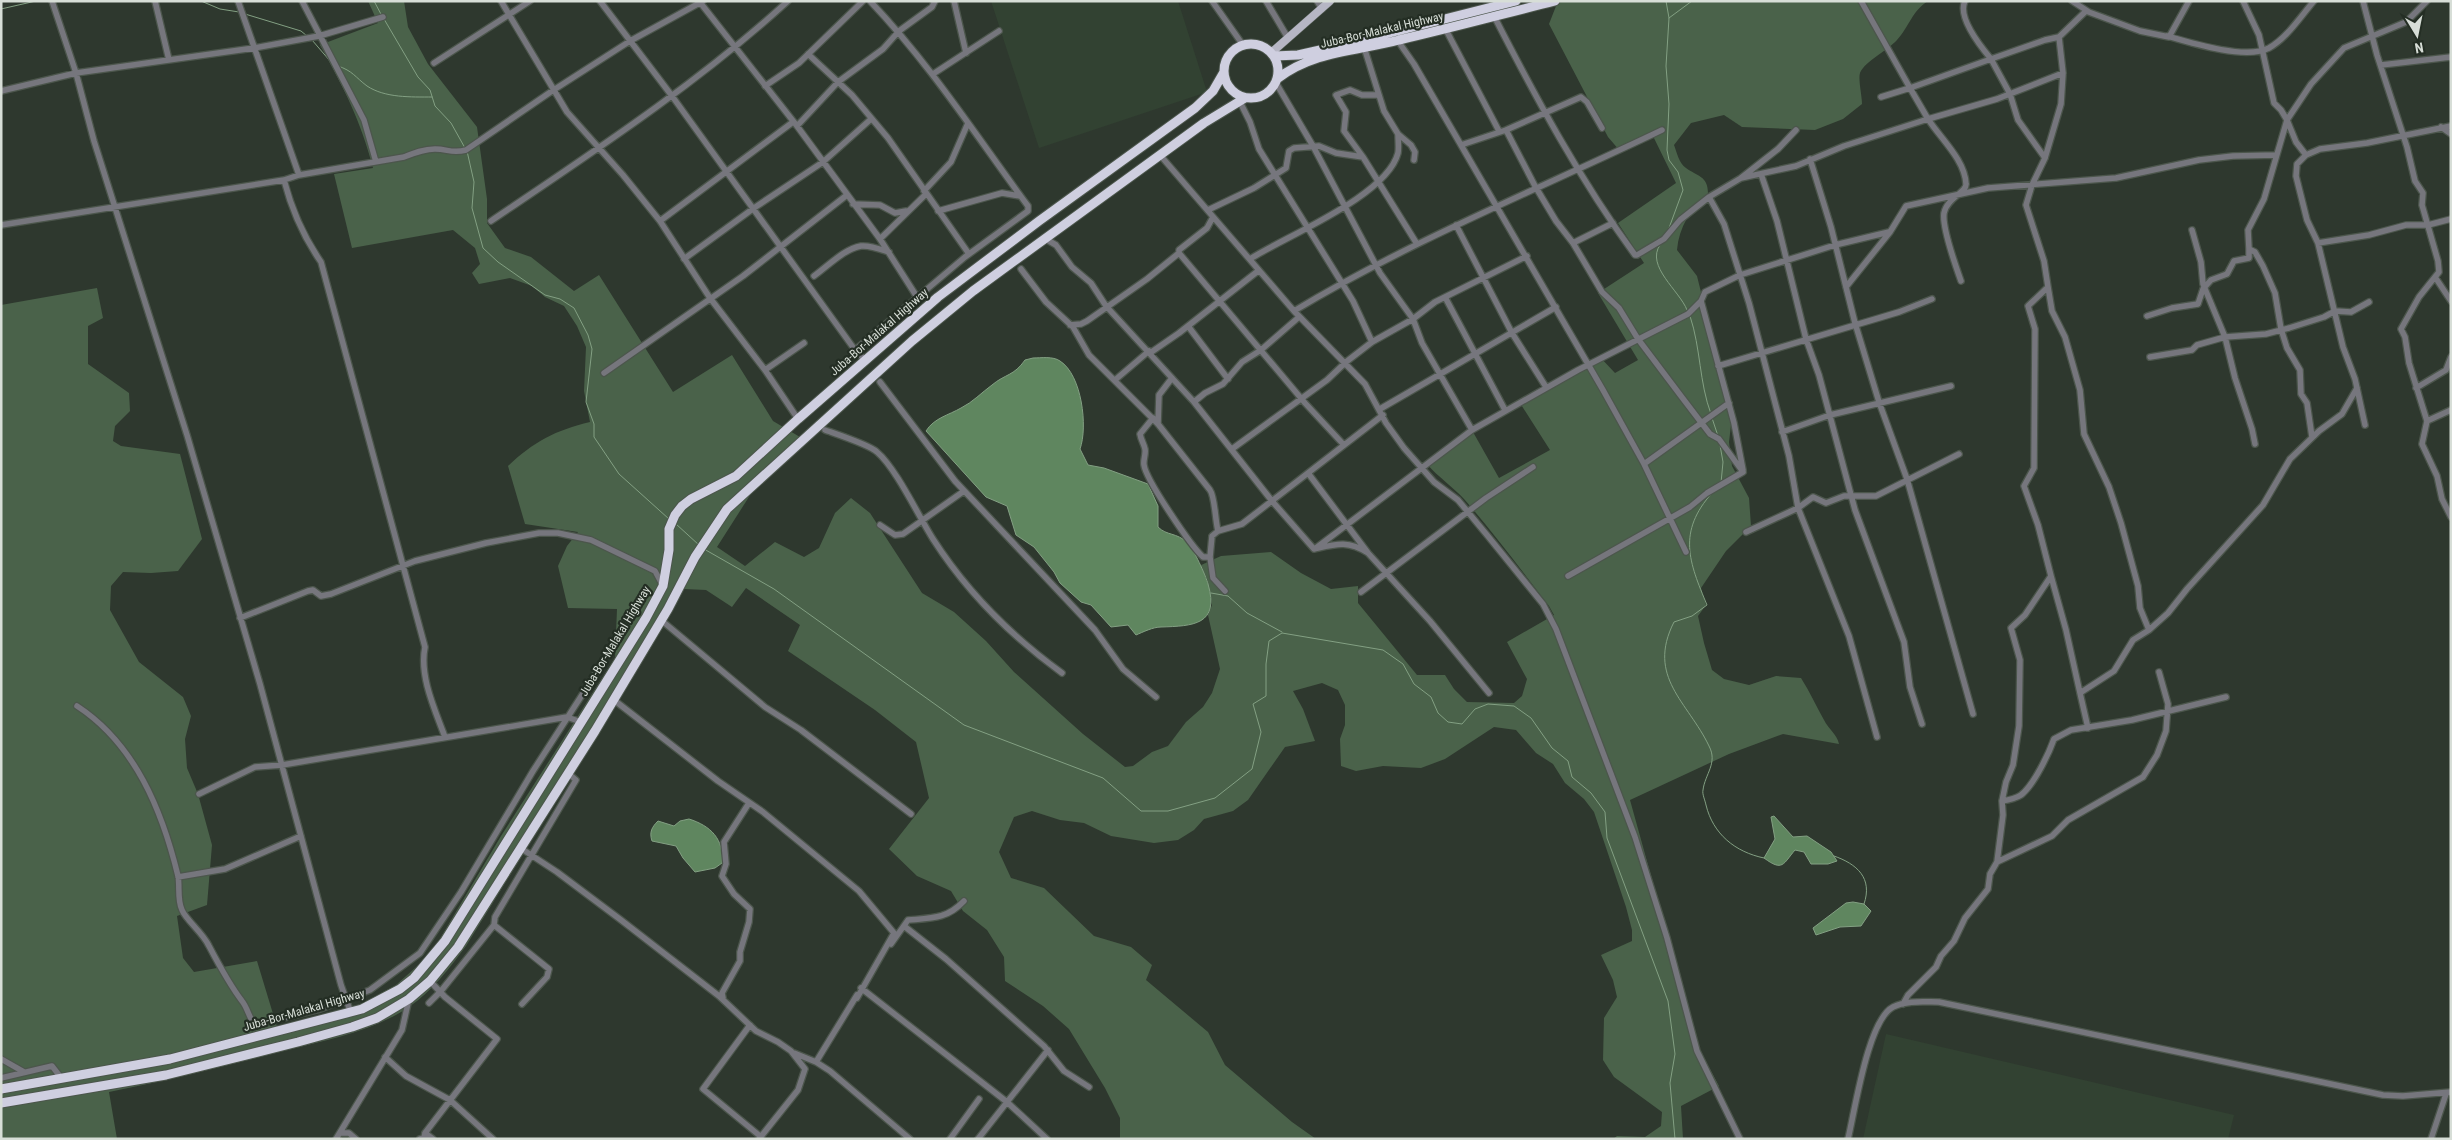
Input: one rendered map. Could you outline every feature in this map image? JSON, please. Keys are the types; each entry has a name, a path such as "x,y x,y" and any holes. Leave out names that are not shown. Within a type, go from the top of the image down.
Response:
{"highway":[{"name":"Juba-Bor-Malakal Highway","path":"1,1089 170,1059 362,1010 400,989 414,978 433,958 445,941 646,618 663,586 669,550 669,528 675,515 691,499 736,476 798,418 938,297 990,256 1195,108 1213,91 1224,72 1228,57 1243,45 1262,46 1273,55 1298,55 1516,1"},
{"name":"Juba-Bor-Malakal Highway","path":"1,1103 166,1074 352,1028 377,1018 409,999 430,981 458,947 522,849 614,700 708,535 727,509 899,352 1044,238 1204,123 1242,99 1263,96 1276,81 1299,64 1315,58 1398,41 1555,1"},
{"path":"1273,55 1278,66 1276,81"},
{"path":"1224,72 1230,88 1242,99"},
{"path":"24,1085 26,1099"}],"main road":[{"path":"1273,55 1288,38 1330,1"}],"street":[{"path":"52,1 187,435 347,1000 352,1012"},
{"path":"155,1 169,60"},
{"path":"238,1 299,175"},
{"path":"302,1 364,120 376,162"},
{"path":"501,1 552,91 567,112 623,175 660,221 710,298 765,370 798,418"},
{"path":"434,63 530,1"},
{"path":"600,1 727,171 855,350 865,360"},
{"path":"491,221 598,149 672,96 735,48 788,1"},
{"path":"765,86 788,71 808,54 863,1"},
{"path":"855,350 969,254 1027,214 1028,206 899,31 870,1"},
{"path":"660,221 727,171 795,124 838,82 883,49 899,31 932,7 935,1"},
{"path":"954,1 966,53"},
{"path":"1212,1 1243,45"},
{"path":"1266,1 1288,38"},
{"path":"1317,1 1322,9"},
{"path":"1861,1 1928,119 1962,166 1966,184 1963,192 1952,197 1944,213 1946,231 1961,281"},
{"path":"1965,1 1963,6 1964,17 1977,44 1991,59 2010,94 2018,120 2045,158"},
{"path":"2072,1 2097,17 2169,37"},
{"path":"2169,37 2189,1"},
{"path":"2243,1 2264,50 2274,103 2281,110 2296,142 2306,155"},
{"path":"1881,97 2045,40 2059,37 2086,10 2140,31 2227,50 2264,50 2277,42 2314,1"},
{"path":"2363,1 2414,181 2423,193 2422,205 2438,261 2438,272 2401,329 2406,337 2409,363 2427,421 2422,444 2437,476 2442,499 2451,517"},
{"path":"2147,316 2172,308 2198,304 2201,294 2211,280 2227,274 2234,261 2249,258 2248,230 2264,199 2287,120 2311,84 2344,48 2406,22 2427,1"},
{"path":"1,225 284,180 299,175 437,149 456,153 466,150 552,91 630,41 701,2 880,239 917,297"},
{"path":"1494,16 1576,169 1635,255 1664,239 1680,220 1778,149 1796,130"},
{"path":"1,91 76,74 254,48 319,36 383,17"},
{"path":"1445,28 1556,222 1573,243 1602,292 1619,308 1638,340 1710,434 1719,439 1743,472"},
{"path":"932,74 999,30"},
{"path":"2059,37 2063,73 2061,104 2045,158 2032,185 2026,205 2044,261 2052,310 2065,337 2080,390 2084,434 2097,460 2118,514 2138,586 2140,608 2148,630"},
{"path":"1398,41 1414,64 1556,307 1644,464 1686,552"},
{"path":"1364,47 1384,111 1398,134 1411,145 1415,152 1414,160"},
{"path":"808,54 838,82 888,138 969,254"},
{"path":"2381,65 2451,57"},
{"path":"1740,178 1796,166 1844,146 2010,94 2063,73"},
{"path":"1276,81 1313,146 1343,207 1360,233 1375,264 1413,319 1422,343 1472,430"},
{"path":"1378,95 1362,95 1350,90 1336,95 1346,112 1344,131 1399,212 1417,244"},
{"path":"1461,144 1503,130 1583,97 1602,128"},
{"path":"1242,99 1260,149 1342,282 1372,342"},
{"path":"684,259 754,208 823,162 871,119"},
{"path":"880,239 910,210 951,162 968,123"},
{"path":"2365,426 2357,388 2346,357 2318,243 2307,220 2296,176 2297,164 2306,155 2320,148 2367,143 2451,126"},
{"path":"2441,127 2451,134"},
{"path":"1294,311 1375,264 1662,130"},
{"path":"1250,259 1343,207 1377,182 1386,174 1396,158 1398,134"},
{"path":"1208,210 1286,168 1289,151 1294,148 1303,149 1319,146 1355,157 1363,157"},
{"path":"1846,287 1890,232 1906,206 1988,188 2116,178 2225,157 2276,155"},
{"path":"1160,156 1299,317 1346,362 1365,384 1395,435 1421,468 1434,482 1458,500 1543,604 1556,629 1636,837 1667,938 1697,1051 1740,1139"},
{"path":"1810,160 1879,402 1907,479 1973,714"},
{"path":"1761,174 1777,221 1806,339 1830,415 1855,510 1885,596 1904,642 1910,687 1922,724"},
{"path":"284,180 292,209 308,244 321,262 425,647 423,664 429,692 445,737"},
{"path":"938,211 1002,192 1020,196"},
{"path":"604,373 632,356 782,247 847,195"},
{"path":"1709,198 1724,224 1763,353 1798,508 1849,636 1877,737"},
{"path":"853,204 880,205 895,213 910,210"},
{"path":"1070,324 1081,324 1147,279 1207,228 1213,217"},
{"path":"2318,243 2369,235 2406,225 2428,225 2451,220"},
{"path":"1573,243 1613,223"},
{"path":"1456,225 1512,333 1546,387"},
{"path":"2192,230 2201,262 2203,284 2207,298 2214,308 2226,337 2235,378 2255,444"},
{"path":"1314,549 1472,430 1546,387 1688,314 1706,292 1740,275 1835,245 1890,232"},
{"path":"1044,238 1056,245 1072,267 1091,283 1106,306 1194,402 1272,502 1314,549"},
{"path":"814,276 837,259 861,246 871,246 888,252"},
{"path":"2250,250 2255,252 2263,266 2275,294 2280,329 2286,348 2300,370 2301,394 2307,403 2312,437"},
{"path":"1179,253 1344,445"},
{"path":"1232,449 1327,380 1372,342 1484,276 1527,256"},
{"path":"1021,269 1046,302 1070,324 1089,355 1153,418 1212,493 1214,516 1218,531"},
{"path":"1115,380 1149,352 1188,326 1258,271"},
{"path":"2435,277 2451,300"},
{"path":"2048,287 2028,306 2036,329 2034,468 2024,486 2040,532 2066,630 2088,728"},
{"path":"1445,298 1505,410"},
{"path":"1718,366 1856,323 1899,312 1932,299"},
{"path":"1700,301 1728,403 1743,472"},
{"path":"2150,357 2192,350 2197,345 2226,337 2266,334 2324,317 2335,311 2351,312 2369,302"},
{"path":"1380,409 1556,307"},
{"path":"1194,402 1228,379 1242,362 1261,350 1299,317"},
{"path":"1188,326 1228,379"},
{"path":"765,370 804,343"},
{"path":"2416,388 2446,370 2451,357"},
{"path":"1158,424 1159,395 1172,378"},
{"path":"880,382 930,451 964,491 1095,630 1123,670 1156,697"},
{"path":"1782,432 1830,415 1951,386"},
{"path":"2080,693 2114,671 2133,640 2168,613 2187,589 2263,506 2290,459 2312,437 2342,414 2357,388"},
{"path":"1644,464 1728,403"},
{"path":"2427,421 2451,410"},
{"path":"1225,591 1213,578 1210,557 1211,538 1218,531 1242,524 1383,415"},
{"path":"1153,418 1140,434 1144,449 1144,465 1158,497 1169,508 1203,557 1210,557"},
{"path":"825,430 879,453 946,559 973,594 1016,638 1062,673"},
{"path":"1746,532 1798,508 1812,497 1826,503 1852,495 1876,496 1907,479 1938,467 1959,454"},
{"path":"1361,592 1385,572 1468,512 1534,467"},
{"path":"1568,576 1669,519 1743,472"},
{"path":"1308,473 1368,553 1430,621 1489,693"},
{"path":"880,526 892,533 901,534 964,491"},
{"path":"240,618 308,591 313,590 321,596 346,590 373,576 403,565 486,543 539,533 558,533 591,540 655,571 663,586"},
{"path":"1314,549 1334,544 1354,544 1368,553"},
{"path":"1903,1004 1908,995 1936,967 1941,956 1954,941 1965,918 1988,890 1990,874 1997,862 2003,815 2002,801 2006,782 2013,765 2020,726 2020,660 2011,628 2025,615 2051,576"},
{"path":"661,620 765,707 801,730 910,814"},
{"path":"275,1020 320,1009 370,990 420,953 461,892 602,664"},
{"path":"1997,862 2052,836 2068,820 2143,777 2156,755 2166,731 2168,704 2159,672"},
{"path":"2002,801 2015,798 2023,793 2049,752 2054,739 2071,730 2088,728 2226,697"},
{"path":"614,700 718,781 750,802 859,891 894,933 857,998"},
{"path":"77,706 95,718 130,756 151,794 178,877 181,909 209,945 218,964 225,972 231,989 243,1001 254,1024"},
{"path":"199,794 254,767 282,765 568,717 581,722"},
{"path":"429,1003 441,991 494,925 495,917 533,856 551,820 576,780 568,774"},
{"path":"723,998 722,993 740,961 740,952 749,922 750,909 734,894 722,876 726,864 724,842 750,802"},
{"path":"178,877 225,869 301,836"},
{"path":"522,849 597,902 694,976 756,1031 830,1071 910,1139"},
{"path":"816,1062 854,1004 861,988 908,920 939,918 954,912 964,901"},
{"path":"494,925 549,969 546,977 522,1004"},
{"path":"904,926 946,959 1048,1050 1064,1071 1089,1087"},
{"path":"420,1139 424,1138 425,1133 497,1039 430,981"},
{"path":"861,988 1007,1102 1047,1139"},
{"path":"338,1136 402,1030 409,999"},
{"path":"1848,1139 1870,1045 1877,1024 1892,1008 1903,1004 1939,1002 2383,1094 2403,1096 2448,1093 2431,1139"},
{"path":"750,1025 703,1089 759,1138 798,1090 805,1069 791,1051"},
{"path":"978,1139 1048,1050"},
{"path":"385,1057 406,1076 450,1100 493,1139"},
{"path":"1,1059 24,1072"},
{"path":"1,1078 52,1066 62,1079"},
{"path":"950,1139 979,1100"},
{"path":"338,1136 349,1133 356,1139"},
{"path":"425,1133 434,1139"}],"shaded area":[{"path":"368,1 404,1 408,27 428,64 477,127 487,199 487,223 505,248 531,257 574,291 599,275 673,392 732,355 773,421 805,440 754,489 717,547 745,566 775,542 804,557 819,548 835,513 851,498 870,513 922,593 954,612 986,641 1014,672 1083,734 1125,767 1133,766 1152,752 1168,746 1186,722 1203,707 1212,693 1220,669 1208,615 1212,605 1207,579 1199,566 1221,556 1271,552 1301,573 1331,589 1358,586 1358,603 1417,675 1445,675 1454,689 1467,702 1514,703 1522,696 1527,679 1507,642 1554,615 1549,606 1475,512 1427,464 1473,432 1499,478 1550,450 1520,403 1599,356 1615,373 1638,360 1598,293 1644,263 1618,223 1676,183 1651,132 1620,151 1608,137 1549,24 1558,1 1928,1 1914,14 1897,40 1871,60 1860,73 1862,104 1843,119 1815,130 1742,127 1724,115 1691,123 1674,145 1678,158 1686,168 1701,177 1708,187 1708,193 1696,205 1683,226 1677,250 1697,276 1732,417 1729,442 1732,466 1749,498 1751,526 1726,551 1701,588 1706,605 1698,616 1704,643 1712,670 1724,679 1749,685 1776,676 1801,678 1826,723 1837,737 1839,744 1783,734 1729,754 1630,800 1699,1049 1719,1086 1681,1106 1683,1139 1613,1139 1617,1136 1645,1137 1661,1126 1662,1112 1614,1077 1603,1060 1604,1018 1617,997 1613,980 1601,955 1632,941 1632,930 1594,812 1584,799 1565,783 1553,764 1536,753 1516,730 1494,727 1445,759 1421,768 1383,766 1356,771 1341,766 1340,739 1345,725 1345,705 1338,690 1322,683 1293,691 1303,709 1315,741 1285,747 1248,800 1233,811 1204,819 1194,830 1178,840 1154,843 1111,836 1084,823 1060,820 1032,811 1014,817 999,852 1011,878 1044,888 1094,936 1131,947 1152,965 1146,980 1208,1032 1225,1065 1292,1122 1316,1139 1120,1139 1120,1118 1105,1088 1069,1029 1043,1006 1005,981 1004,957 987,930 963,911 951,891 917,876 889,849 929,798 916,742 875,710 788,651 800,625 746,588 732,607 706,590 684,589 649,651 466,946 433,987 409,1007 380,1023 348,1034 196,1073 109,1092 117,1139 1,1139 1,305 97,288 103,318 88,326 88,364 129,393 130,411 115,426 113,441 121,446 180,454 202,539 178,571 151,573 123,572 111,586 110,610 139,662 183,697 191,716 185,739 187,768 198,794 212,845 207,905 177,916 183,958 194,972 257,961 277,1027 361,1004 396,985 424,960 438,942 501,836 615,658 617,609 568,608 558,566 567,546 578,532 525,524 508,466 527,450 546,438 566,429 590,422 584,391 586,347 577,326 564,306 545,297 532,286 510,278 479,284 472,273 480,264 475,248 453,230 352,248 334,174 373,168 351,104 320,45 378,23"},
{"path":"991,1 1178,1 1207,92 1039,148"},
{"path":"1033,358 1057,359 1068,368 1074,378 1083,415 1080,449 1088,465 1104,468 1148,484 1158,506 1158,527 1165,532 1176,535 1190,546 1205,575 1211,598 1207,615 1201,620 1184,626 1155,628 1136,635 1128,625 1111,627 1091,605 1081,602 1060,583 1054,572 1034,547 1016,535 1007,506 986,497 926,431 937,420 965,406 997,381 1013,372 1025,360"},
{"path":"1774,816 1793,837 1807,836 1831,852 1837,861 1828,864 1811,864 1804,852 1795,850 1785,862 1779,865 1775,865 1764,858 1775,839 1771,817"},
{"path":"689,819 704,825 718,840 721,847 722,863 715,868 695,872 676,846 652,841 652,830 658,821 674,826 680,821"},
{"path":"1846,903 1864,904 1871,911 1861,926 1840,927 1816,935 1813,928"},
{"path":"1886,1034 2234,1115 2228,1139 1863,1139"}],"waterway":[{"path":"1,9 36,1"},
{"path":"201,1 220,9 239,12"},
{"path":"374,1 382,16"},
{"path":"1666,1 1669,18 1666,66 1669,104 1667,150 1669,160 1678,172 1683,190 1669,228"},
{"path":"1669,18 1692,1"},
{"path":"245,14 301,31 307,36"},
{"path":"384,19 418,77 430,90 435,106 451,123 465,148"},
{"path":"312,40 330,61"},
{"path":"338,66 351,72 367,86 382,93 398,96 432,97"},
{"path":"467,151 474,182 472,208 483,248 498,262 545,295 560,299 574,308 588,335 592,349 586,402 594,424 594,437 619,474 669,519"},
{"path":"1660,245 1657,253 1660,270 1687,310"},
{"path":"1690,316 1694,328 1704,390 1711,414"},
{"path":"1712,418 1718,436"},
{"path":"1720,445 1723,462 1721,483"},
{"path":"1712,493 1701,507 1690,534 1691,561 1707,605 1692,616 1674,622 1667,641 1665,658 1667,674 1673,688 1700,730 1711,752 1712,763 1703,792 1709,815 1714,825 1735,846 1764,858"},
{"path":"676,524 699,545"},
{"path":"704,549 774,589 964,725 1103,778 1141,811 1168,811 1215,798 1252,769 1261,732 1253,704 1266,696 1266,664 1269,641 1282,633 1383,650 1403,664 1414,684 1431,697 1438,713 1448,722 1462,724 1475,709 1488,704 1514,706 1531,718 1552,748 1568,761 1572,777 1591,793 1605,812 1607,838 1668,1001 1675,1054 1670,1083 1675,1139"},
{"path":"1211,593 1228,596 1247,613 1282,632"},
{"path":"1834,856 1850,863 1865,879 1866,895 1864,904"}]}
